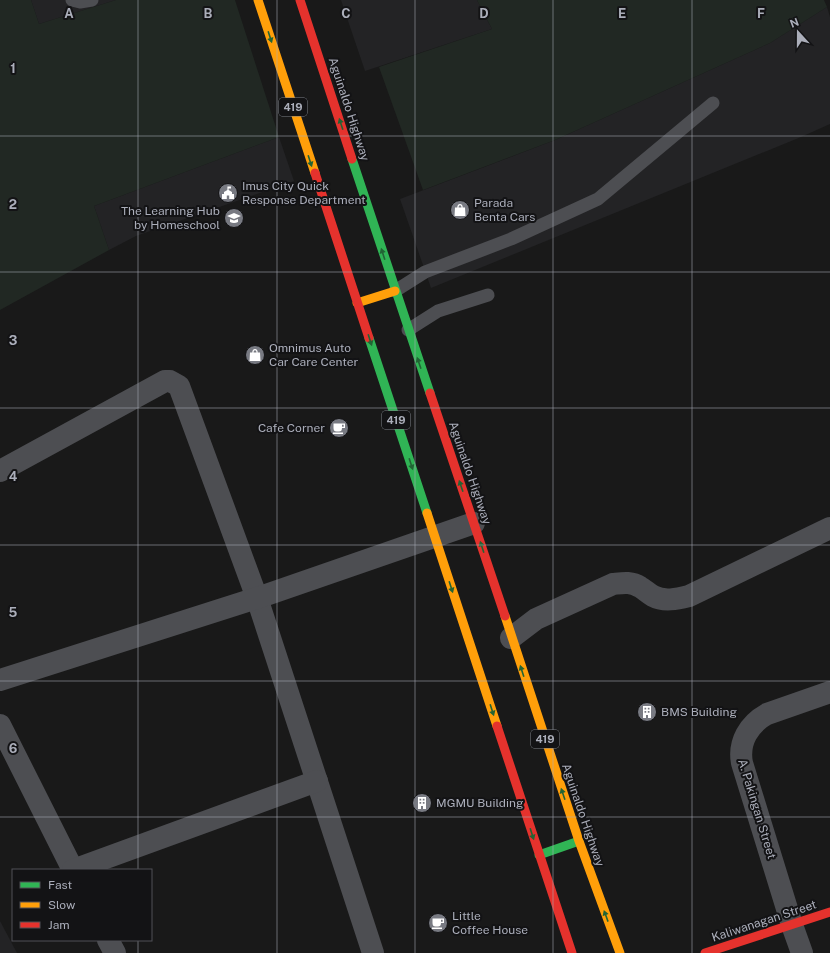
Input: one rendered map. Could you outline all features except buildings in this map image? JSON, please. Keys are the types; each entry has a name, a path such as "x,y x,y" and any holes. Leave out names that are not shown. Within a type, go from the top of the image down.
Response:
{"main road":[{"name":"419","path":"258,0 572,953"},
{"name":"Aguinaldo Highway","path":"300,0 395,291 474,523 579,841 620,953"},
{"path":"357,303 395,291"},
{"path":"539,855 579,841"},
{"name":"Kaliwanagan Street","path":"705,953 830,912"}],"street":[{"path":"0,471 166,382 174,382 179,386 257,598 373,953"},
{"path":"0,680 257,598 474,523"},
{"path":"511,638 536,619 613,584 626,582 639,586 653,596 663,599 675,600 689,596 830,528"},
{"name":"A. Pakingan Street","path":"802,953 742,763 741,748 746,736 755,722 761,717 830,692"},
{"path":"0,725 72,869"},
{"path":"76,869 318,781"},
{"path":"108,941 114,953"}],"lane":[{"path":"72,0 80,2 92,0"},
{"path":"395,291 425,272 511,239 598,199 713,103"},
{"path":"408,330 438,311 488,295"}],"shaded area":[{"path":"0,0 31,0 39,24 116,0 235,0 279,137 94,206 109,250 0,310"},
{"path":"31,0 116,0 39,24"},
{"path":"341,0 477,0 492,29 365,71"},
{"path":"477,0 824,0 827,7 770,43 555,140 423,190 379,67 492,29"},
{"path":"827,7 830,17 830,124 431,288 400,199 555,140 770,43"},
{"path":"279,137 294,181 136,236 109,250 94,206"},
{"path":"0,921 17,953 0,953"}],"traffic: fast":[{"path":"352,159 430,393"},
{"path":"369,338 427,513"},
{"path":"539,855 579,841"}],"traffic: slow":[{"path":"258,0 315,173"},
{"path":"357,303 395,291"},
{"path":"427,513 497,726"},
{"path":"505,616 579,841 620,953"}],"traffic: jam":[{"path":"300,0 352,159"},
{"path":"315,173 369,338"},
{"path":"430,393 505,616"},
{"path":"497,726 572,953"},
{"path":"705,953 830,912"}],"place":[{"name":"Imus City Quick Response Department","path":"228,193"},
{"name":"Parada Benta Cars","path":"460,210"},
{"name":"The Learning Hub by Homeschool","path":"234,218"},
{"name":"Omnimus Auto Car Care Center","path":"255,355"},
{"name":"Cafe Corner","path":"339,428"},
{"name":"BMS Building","path":"647,712"},
{"name":"MGMU Building","path":"422,803"},
{"name":"Little Coffee House","path":"438,923"}]}
